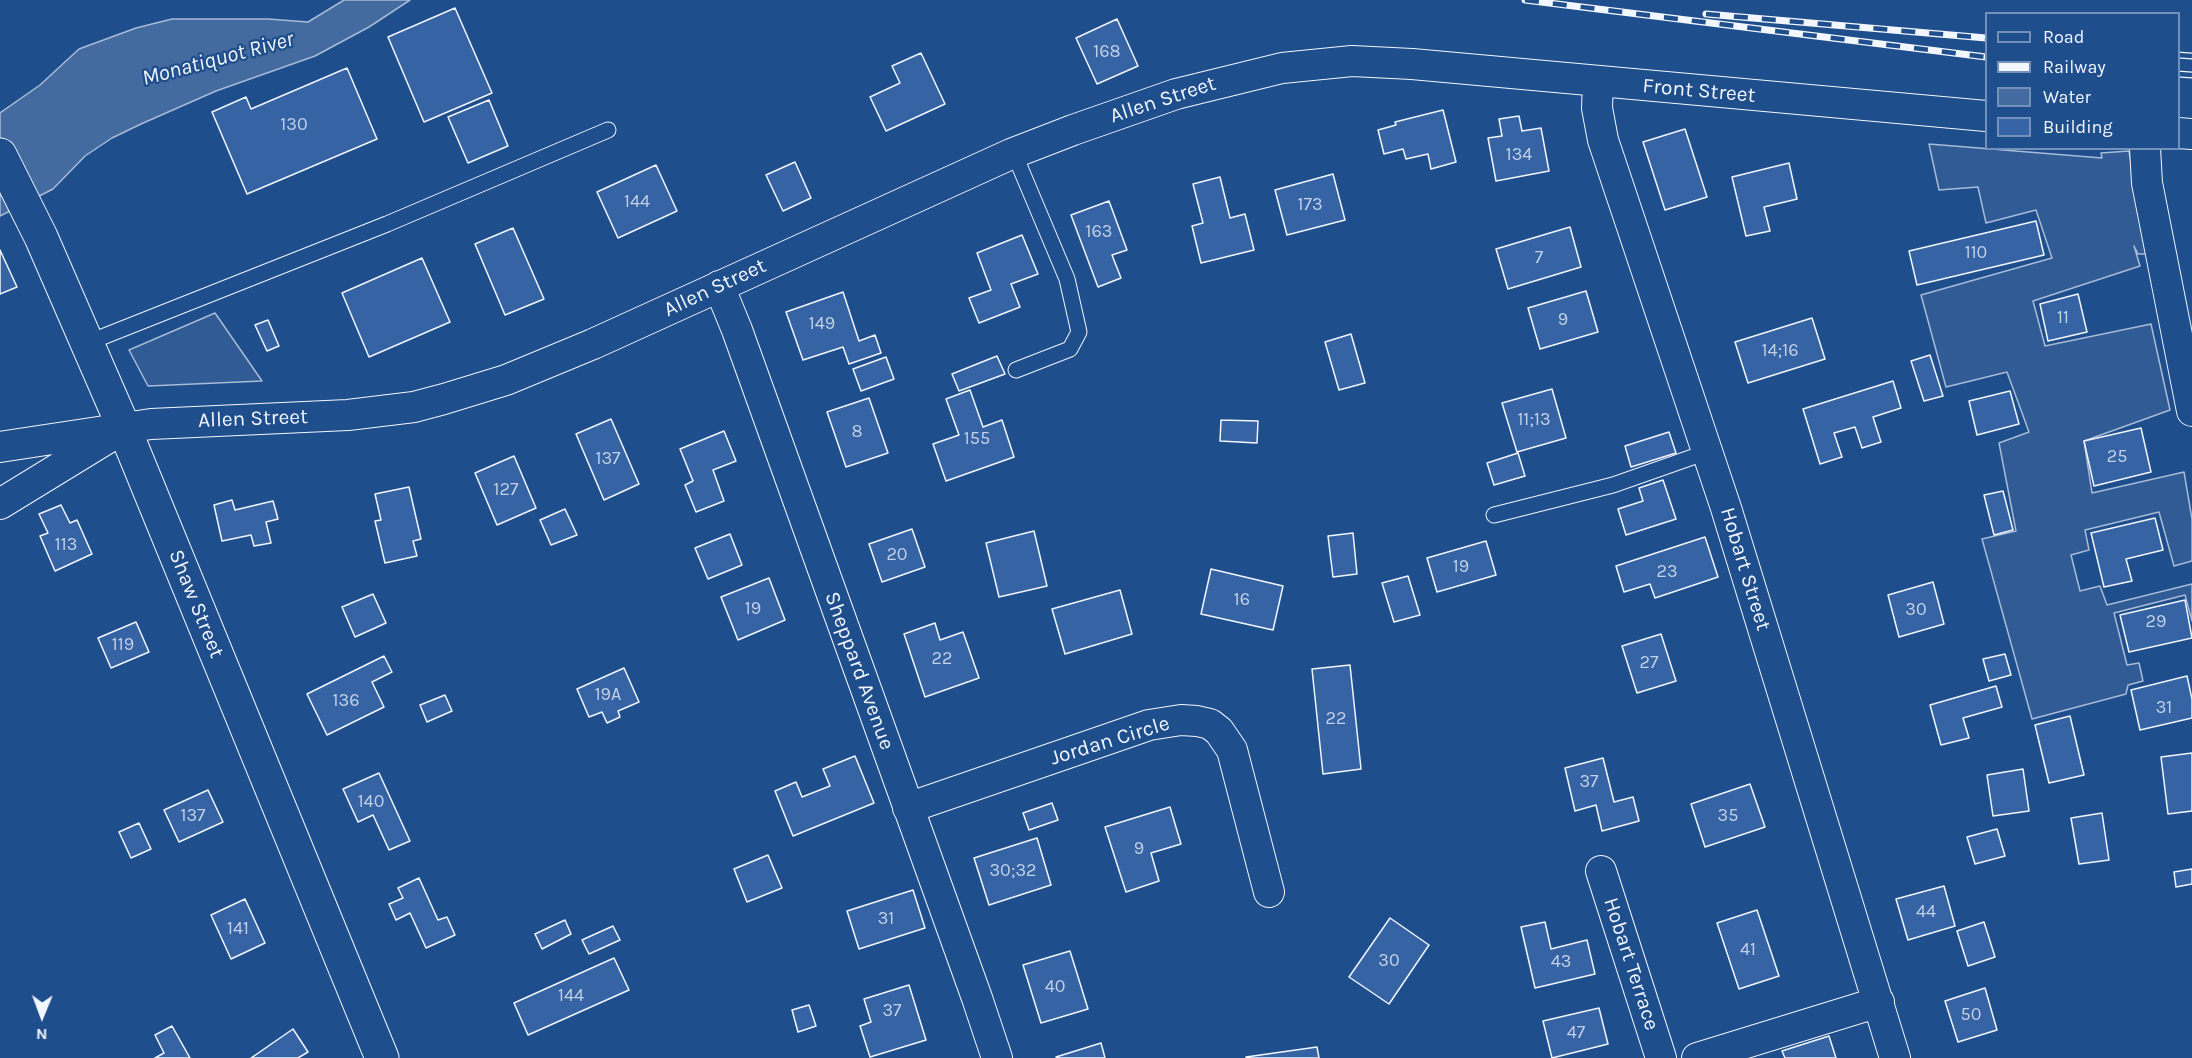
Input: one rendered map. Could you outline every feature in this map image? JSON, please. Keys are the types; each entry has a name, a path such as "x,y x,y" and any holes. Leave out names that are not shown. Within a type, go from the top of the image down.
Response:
{"street":[{"name":"Allen Street","path":"0,447 181,421 348,415 414,407 506,380 593,344 1014,153 1176,94 1282,68 1352,61 1412,64"},
{"name":"Front Street","path":"1412,64 1985,116"},
{"name":"Hobart Street","path":"1598,81 1597,108 1603,140 1707,452 1895,1058"},
{"path":"2145,150 2147,183 2192,411"},
{"name":"Shaw Street","path":"0,155 40,237 124,428 381,1058"},
{"name":"Sheppard Avenue","path":"719,286 737,330 997,1058"},
{"path":"0,504 124,428"},
{"name":"Jordan Circle","path":"908,808 1149,725 1181,720 1210,724 1219,731 1232,750 1269,892"},
{"name":"Hobart Terrace","path":"1601,871 1661,1058"},
{"path":"1696,1058 1879,1002"}],"lane":[{"path":"87,343 387,224 608,130"},
{"path":"1014,153 1066,279 1079,332 1070,349 1016,370"},
{"path":"1494,514 1613,484 1707,452"}],"shaded area":[{"path":"1929,144 2102,158 2101,153 2129,151 2147,254 2138,254 2134,246 2140,266 2033,301 2045,346 2151,324 2170,410 2084,441 2092,493 2184,472 2192,519 2192,561 2174,566 2159,512 2085,530 2089,550 2071,555 2080,591 2100,586 2107,605 2192,584 2192,621 2185,595 2114,613 2127,665 2139,663 2143,681 2128,685 2126,694 2032,719 1982,539 2016,531 1999,443 2029,432 2007,372 1946,387 1921,295 2052,258 2036,210 1986,223 1978,187 1939,190"},
{"path":"215,313 262,381 148,386 129,350"}],"water":[{"name":"Monatiquot River","path":"344,0 410,0 369,27 315,56 216,91 112,138 85,156 53,189 0,216 0,113 40,85 79,49 136,28 172,19 268,19 308,22"}],"building":[{"path":"455,8 492,93 424,122 388,37"},
{"path":"1117,19 1138,66 1097,84 1076,38"},
{"path":"921,53 945,104 886,131 870,97 900,83 892,66"},
{"path":"347,68 377,139 247,194 212,112 246,97 251,109"},
{"path":"489,100 508,146 468,163 448,117"},
{"path":"1443,110 1456,162 1431,169 1428,154 1406,159 1403,149 1384,154 1378,130 1396,125 1395,122"},
{"path":"1519,116 1522,131 1541,128 1549,171 1496,181 1488,138 1502,136 1499,119"},
{"path":"1685,129 1707,197 1665,210 1643,142"},
{"path":"795,162 811,198 783,211 766,175"},
{"path":"1789,163 1797,199 1764,207 1770,231 1746,236 1732,177"},
{"path":"656,165 677,211 618,238 597,192"},
{"path":"1333,174 1345,220 1287,235 1275,190"},
{"path":"1220,177 1230,218 1245,214 1254,250 1201,263 1192,226 1203,223 1193,184"},
{"path":"1109,201 1127,250 1112,255 1121,278 1098,287 1071,215"},
{"path":"2036,221 2044,255 1917,285 1909,251"},
{"path":"1570,227 1581,267 1508,289 1496,249"},
{"path":"513,228 544,299 505,315 475,244"},
{"path":"1022,235 1038,274 1011,284 1020,307 979,323 969,298 991,290 977,253"},
{"path":"0,250 17,287 0,294"},
{"path":"422,258 450,322 369,357 342,293"},
{"path":"1586,291 1598,332 1540,349 1528,308"},
{"path":"843,292 859,341 875,335 881,353 849,364 843,347 803,360 786,312"},
{"path":"2078,294 2087,332 2048,341 2040,304"},
{"path":"1812,318 1825,359 1748,383 1735,342"},
{"path":"268,320 279,346 267,351 255,325"},
{"path":"1351,334 1365,383 1339,390 1325,342"},
{"path":"1930,355 1943,396 1924,401 1911,361"},
{"path":"997,356 1005,374 959,391 952,374"},
{"path":"886,357 894,379 861,391 853,369"},
{"path":"1893,381 1901,408 1873,417 1881,442 1862,448 1855,427 1834,433 1842,457 1820,464 1803,409"},
{"path":"1552,389 1566,438 1517,452 1502,403"},
{"path":"970,390 983,427 1002,420 1014,457 946,481 933,444 959,435 946,399"},
{"path":"2010,391 2019,424 1977,435 1969,401"},
{"path":"869,398 888,453 846,467 827,412"},
{"path":"611,419 639,484 604,500 576,434"},
{"path":"1221,420 1258,421 1257,443 1220,441"},
{"path":"2141,428 2151,472 2094,486 2084,441"},
{"path":"724,431 736,461 713,470 724,501 696,512 685,485 693,481 680,449"},
{"path":"1669,432 1676,453 1631,467 1625,446"},
{"path":"1518,453 1525,476 1494,485 1487,463"},
{"path":"514,456 536,508 497,525 475,473"},
{"path":"1663,480 1676,519 1626,535 1618,509 1643,501 1639,488"},
{"path":"409,487 421,539 413,541 417,556 385,563 375,521 381,520 375,494"},
{"path":"2003,491 2013,530 1994,535 1984,495"},
{"path":"232,500 235,510 273,501 278,519 266,522 271,543 254,546 251,535 222,541 214,505"},
{"path":"61,505 70,523 77,520 92,554 55,571 40,536 48,533 39,514"},
{"path":"565,509 577,535 551,545 540,520"},
{"path":"2155,518 2163,550 2126,559 2132,581 2104,587 2091,533"},
{"path":"912,529 925,567 882,582 869,544"},
{"path":"1034,531 1047,586 999,597 986,543"},
{"path":"1353,533 1357,574 1333,577 1328,536"},
{"path":"730,534 742,565 708,579 695,548"},
{"path":"1705,537 1718,577 1655,598 1650,584 1624,592 1616,566"},
{"path":"1486,541 1496,575 1437,592 1427,558"},
{"path":"1211,569 1283,586 1273,630 1201,614"},
{"path":"1408,576 1420,615 1394,622 1382,583"},
{"path":"769,578 785,620 738,640 721,597"},
{"path":"1933,582 1944,624 1899,637 1888,595"},
{"path":"1120,590 1132,634 1065,654 1052,609"},
{"path":"373,594 386,623 355,637 342,607"},
{"path":"2185,600 2192,638 2129,652 2120,615"},
{"path":"136,622 149,652 111,668 98,638"},
{"path":"935,623 940,640 963,632 979,678 925,697 904,634"},
{"path":"1661,634 1676,681 1637,693 1622,646"},
{"path":"2005,654 2011,675 1989,681 1983,659"},
{"path":"384,656 392,672 372,682 384,707 327,735 307,694"},
{"path":"1350,665 1361,769 1323,774 1312,669"},
{"path":"624,668 639,702 618,711 620,717 607,723 602,712 589,717 577,689"},
{"path":"2187,676 2192,699 2192,718 2140,730 2131,690"},
{"path":"1996,686 2002,707 1963,718 1969,738 1941,745 1930,705"},
{"path":"445,695 452,711 427,722 420,705"},
{"path":"2070,716 2084,775 2049,783 2035,725"},
{"path":"2192,753 2192,811 2168,814 2161,757"},
{"path":"855,756 874,803 793,836 775,791 796,782 802,797 830,786 823,769"},
{"path":"1603,758 1614,802 1633,797 1639,821 1602,831 1596,805 1575,811 1565,768"},
{"path":"2023,769 2029,811 1993,816 1987,775"},
{"path":"379,773 410,841 389,850 373,815 358,822 343,789"},
{"path":"1750,784 1765,827 1705,847 1691,804"},
{"path":"208,790 223,822 179,842 164,810"},
{"path":"1052,803 1058,820 1029,830 1023,813"},
{"path":"1170,807 1181,844 1151,853 1159,881 1126,892 1105,827"},
{"path":"2102,813 2109,860 2079,864 2071,818"},
{"path":"139,823 151,849 131,858 119,832"},
{"path":"1997,829 2005,856 1975,864 1967,837"},
{"path":"1037,838 1051,885 989,905 974,858"},
{"path":"768,855 782,888 747,902 734,869"},
{"path":"2192,869 2192,884 2176,887 2174,872"},
{"path":"419,878 438,920 447,917 455,935 426,948 410,913 396,920 389,904 403,898 398,888"},
{"path":"1944,886 1955,926 1908,940 1896,899"},
{"path":"913,890 925,928 859,949 847,911"},
{"path":"245,899 265,943 231,959 211,915"},
{"path":"1757,910 1779,976 1739,989 1717,923"},
{"path":"1390,918 1429,945 1389,1004 1349,977"},
{"path":"565,920 571,934 542,949 535,934"},
{"path":"1545,922 1551,949 1587,940 1595,974 1535,988 1521,927"},
{"path":"1984,922 1995,957 1968,966 1957,931"},
{"path":"613,926 620,940 589,954 582,940"},
{"path":"1070,951 1088,1009 1041,1023 1023,965"},
{"path":"614,958 629,990 528,1035 514,1003"},
{"path":"909,985 926,1040 870,1057 860,1026 871,1022 864,999"},
{"path":"1985,988 1997,1030 1958,1042 1945,1001"},
{"path":"809,1005 816,1026 798,1032 792,1010"},
{"path":"1599,1008 1608,1044 1552,1058 1543,1021"},
{"path":"172,1026 190,1058 155,1058 164,1053 155,1035"},
{"path":"293,1029 308,1052 298,1058 251,1058"},
{"path":"1829,1036 1836,1058 1785,1058 1782,1051"},
{"path":"1101,1043 1105,1058 1056,1057"},
{"path":"1317,1047 1319,1058 1246,1058 1246,1057"}],"railway":[{"path":"1525,0 1985,57"},
{"path":"1706,14 1985,38"},
{"path":"2180,55 2192,56"},
{"path":"2180,74 2192,75"}]}
